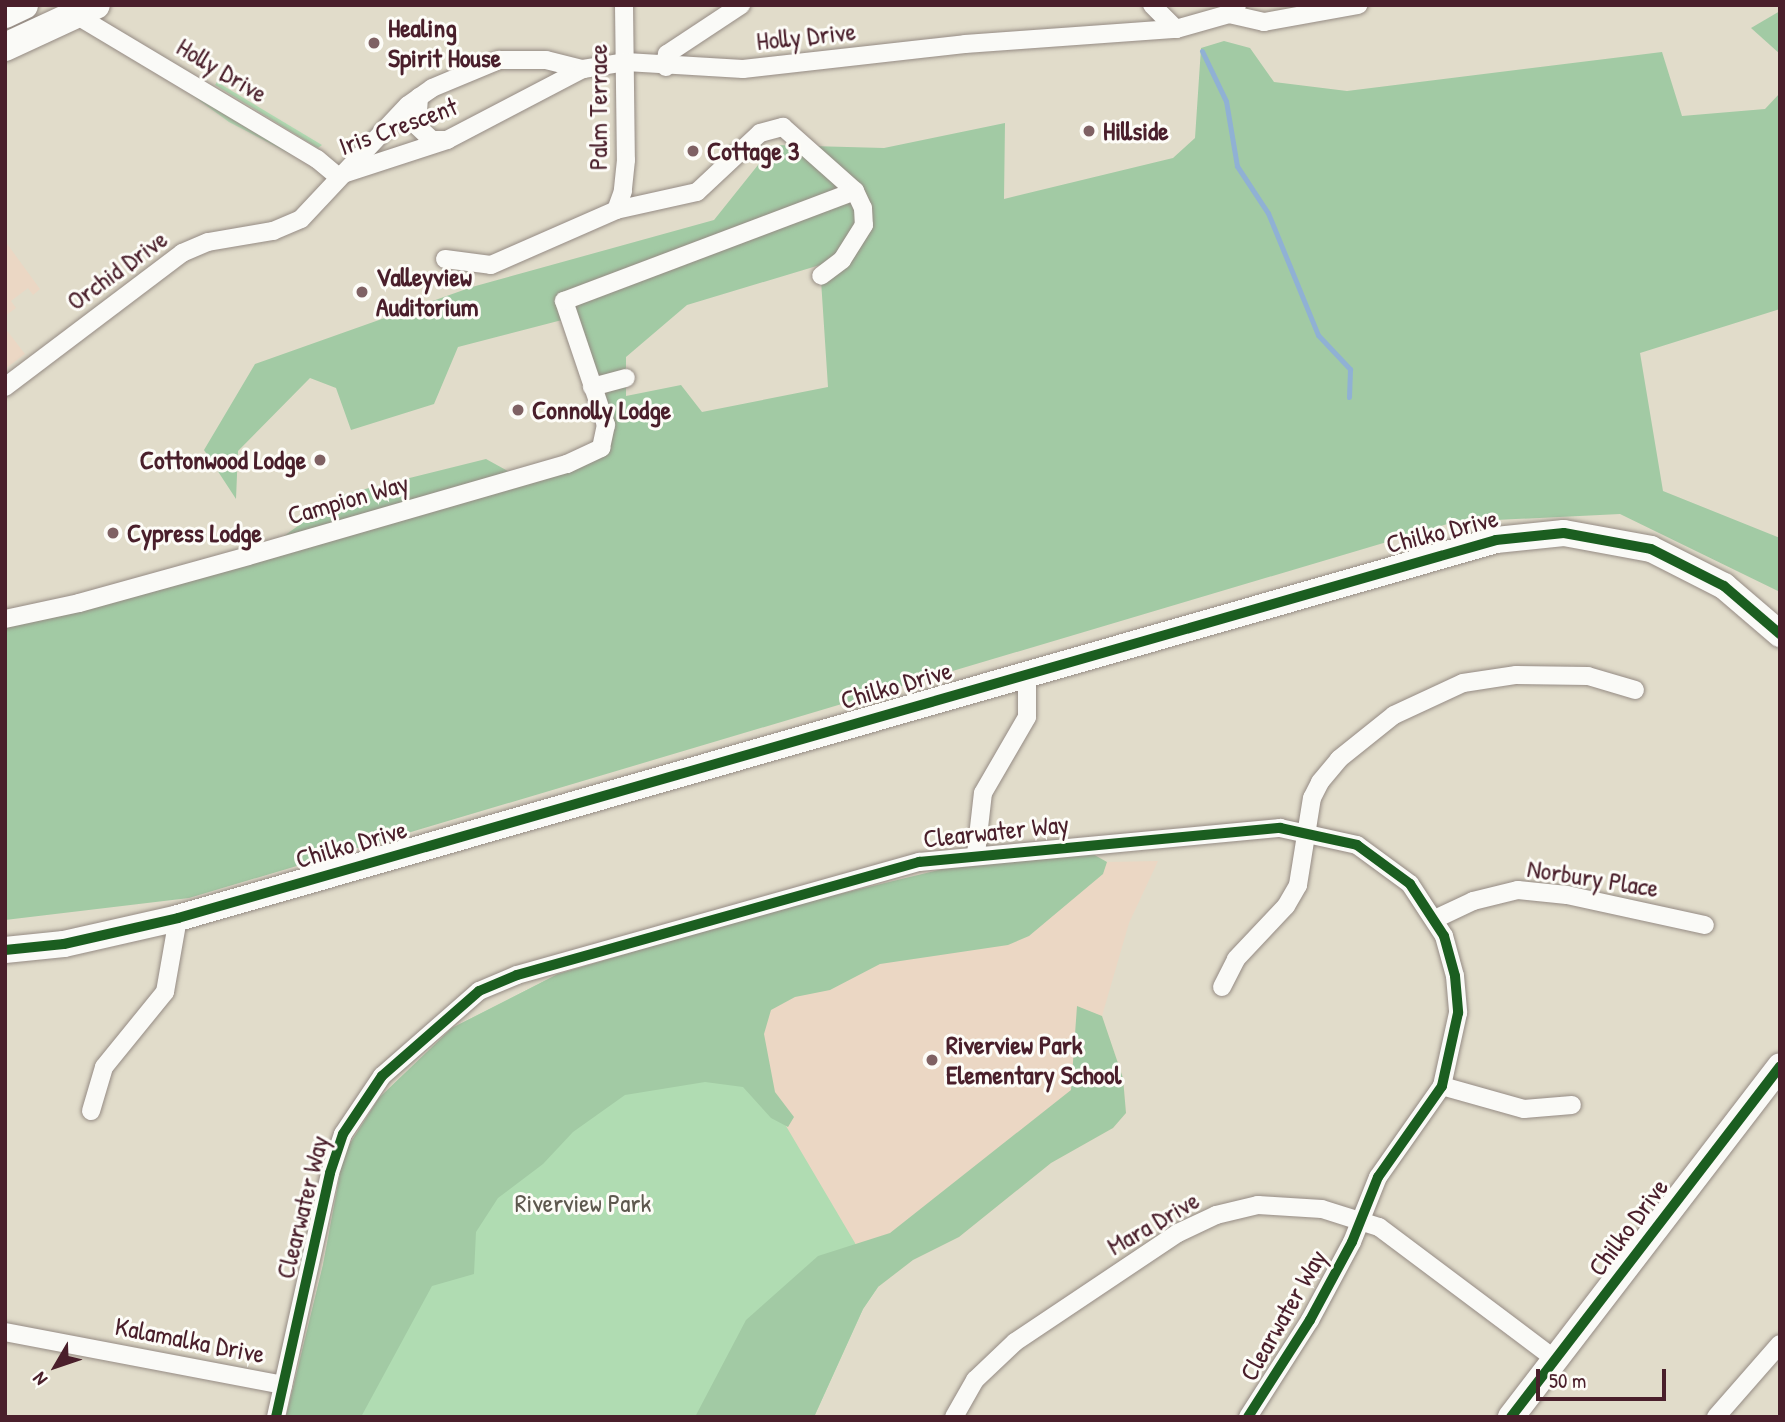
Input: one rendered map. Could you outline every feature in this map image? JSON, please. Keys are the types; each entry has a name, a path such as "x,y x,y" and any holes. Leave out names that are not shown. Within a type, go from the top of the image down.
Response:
{"main road":[{"path":"5,14 24,5"},
{"path":"5,47 86,10"}],"street":[{"name":"Palm Terrace","path":"616,210 624,191 626,160 624,5"},
{"path":"666,67 667,54 741,5"},
{"path":"1152,5 1176,29"},
{"path":"1233,9 1264,22 1358,5"},
{"name":"Holly Drive","path":"626,62 666,67 743,69 965,44 1176,29 1233,9"},
{"name":"Holly Drive","path":"86,10 305,151 337,176"},
{"name":"Iris Crescent","path":"337,176 419,97 499,60 583,69 626,62"},
{"path":"525,61 540,73 545,83 538,95"},
{"name":"Iris Crescent","path":"337,176 447,140 538,95 583,69"},
{"path":"419,97 417,126 432,140 447,140"},
{"path":"445,259 491,265 616,210 697,192 760,133 783,127 855,191 864,225 842,260 821,276"},
{"name":"Orchid Drive","path":"5,387 181,253 208,242 290,225 320,200 337,176"},
{"name":"Campion Way","path":"5,619 79,603 567,464 601,448 606,425 564,301 855,191"},
{"path":"592,387 626,377"},
{"name":"Chilko Drive","path":"5,950 64,944 178,918 1455,549 1532,534 1604,538 1675,558 1750,605 1780,634"},
{"path":"976,854 983,793 1027,718 1027,671"},
{"path":"1222,986 1236,959 1295,891 1312,798 1327,771 1394,715 1442,690 1493,678 1561,673 1635,690"},
{"name":"Clearwater Way","path":"276,1417 330,1173 346,1126 382,1076 467,999 517,975 873,873 976,854 1251,829 1307,832 1339,838 1385,862 1410,884 1435,919 1452,965 1458,1013 1442,1086 1378,1177 1360,1219 1301,1336 1248,1417"},
{"name":"Norbury Place","path":"1435,919 1473,901 1518,890 1567,895 1705,925"},
{"path":"90,1111 104,1067 165,992 178,918"},
{"name":"Chilko Drive","path":"1511,1417 1780,1066"},
{"path":"1442,1086 1524,1109 1572,1105"},
{"name":"Mara Drive","path":"954,1417 975,1380 1003,1352 1196,1224 1237,1209 1269,1205 1311,1207 1360,1219 1388,1233 1555,1359"},
{"name":"Kalamalka Drive","path":"5,1332 283,1385"},
{"path":"1716,1417 1780,1345"}],"shaded area":[{"path":"5,241 40,289 33,295 28,288 11,301 16,308 5,316"},
{"path":"5,328 25,354 5,369"},
{"name":"Riverview Park Elementary School","path":"1091,853 1107,862 1158,861 1129,923 1102,1016 1123,1078 1126,1113 1113,1128 1051,1163 959,1237 913,1260 878,1287 736,1041 773,910"}],"green space":[{"path":"1780,11 1780,54 1751,28"},
{"path":"1224,41 1250,48 1274,82 1347,91 1662,52 1682,116 1765,109 1780,93 1780,309 1640,353 1663,491 1780,538 1780,592 1620,514 1454,522 189,898 5,920 5,625 277,541 341,495 486,459 515,475 601,455 608,410 562,320 458,347 434,404 351,430 336,388 310,378 238,451 236,499 204,450 255,364 472,287 714,220 774,145 884,148 1005,123 1004,199 1173,158 1195,138 1201,48","holes":["820,265 828,387 702,412 681,385 626,396 626,357 687,305"]},
{"path":"217,82 322,145 318,148 215,85"},
{"path":"178,85 288,151 298,158 229,122"},
{"path":"1091,853 1107,862 1103,874 1029,936 1008,945 880,964 830,990 795,997 771,1010 764,1034 775,1092 794,1117 788,1127 771,1118 743,1087 705,1082 625,1095 573,1132 543,1164 498,1198 476,1232 474,1274 432,1286 361,1417 286,1417 323,1265 344,1153 379,1098 452,1028 558,974 773,910 976,861"},
{"name":"Riverview Park","path":"558,974 736,1041 855,1243 878,1287 863,1309 814,1417 286,1417 323,1265 344,1153 379,1098 452,1028"},
{"path":"1077,1006 1102,1016 1123,1078 1126,1113 1113,1128 1051,1163 959,1237 913,1260 878,1287 863,1309 814,1417 695,1417 746,1320 818,1256 890,1233 1071,1090"}],"waterway":[{"path":"1202,51 1226,101 1237,166 1268,213 1318,335 1350,369 1349,397"}],"cycle path":[{"path":"5,950 64,944 178,918 1496,540 1564,533 1651,549 1724,586 1780,634"},
{"path":"276,1417 330,1173 343,1134 382,1076 479,991 517,975 919,862 1280,828 1357,845 1410,884 1444,936 1455,976 1458,1013 1442,1086 1378,1177 1352,1242 1310,1320 1248,1417"},
{"path":"1511,1417 1780,1066"}],"place":[{"name":"Healing Spirit House","path":"374,43"},
{"name":"Hillside","path":"1089,131"},
{"name":"Cottage 3","path":"693,151"},
{"name":"Valleyview Auditorium","path":"362,292"},
{"name":"Connolly Lodge","path":"518,410"},
{"name":"Cottonwood Lodge","path":"320,460"},
{"name":"Cypress Lodge","path":"113,533"},
{"name":"Riverview Park Elementary School","path":"932,1060"}]}
